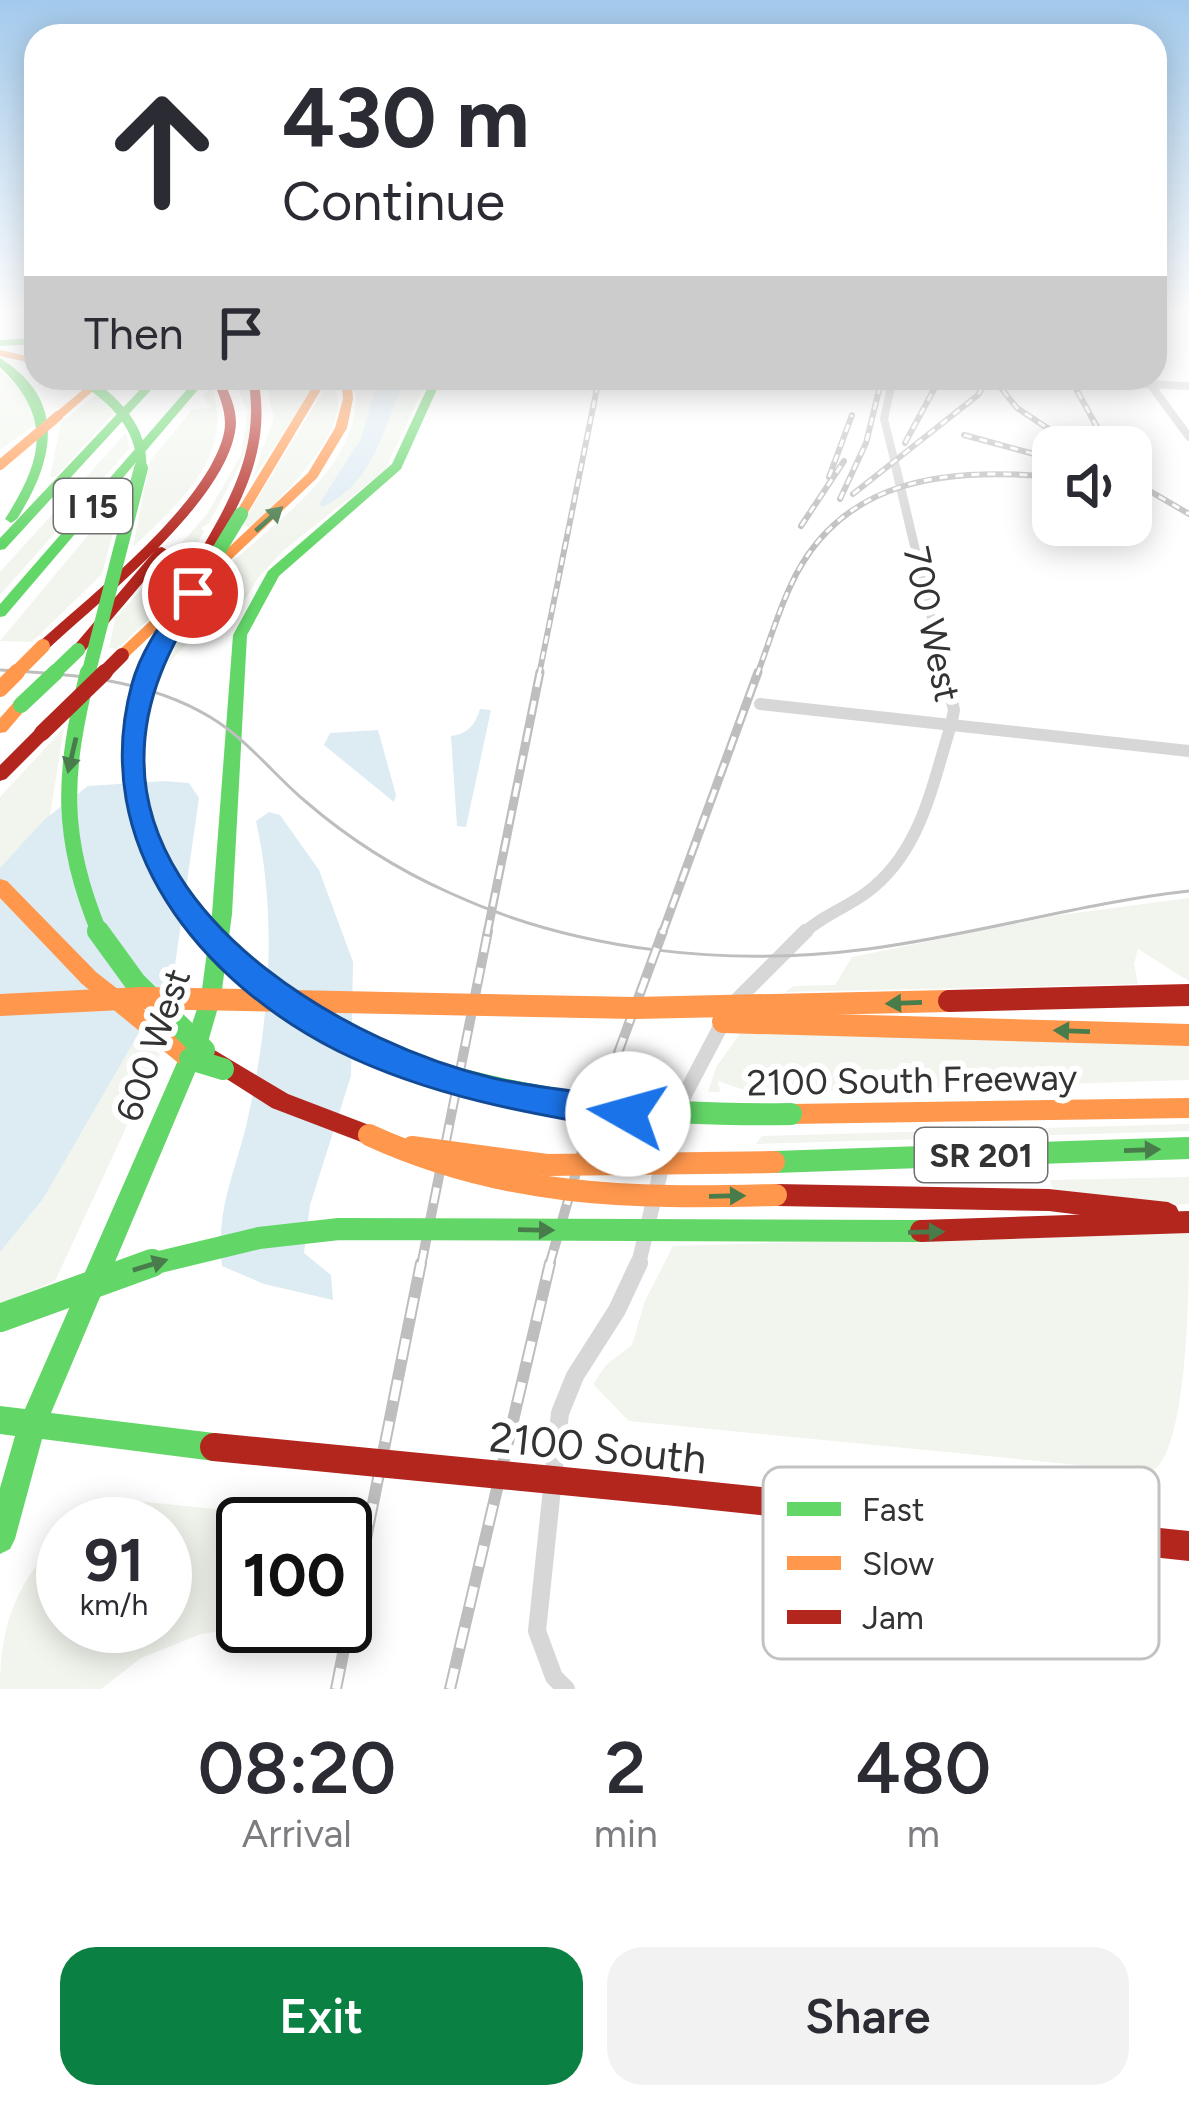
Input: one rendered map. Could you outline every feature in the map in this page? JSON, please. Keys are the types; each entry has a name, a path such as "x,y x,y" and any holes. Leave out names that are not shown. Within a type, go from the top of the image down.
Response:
{"main road":[{"path":"0,531 44,463 40,406 30,390"},
{"path":"0,461 89,390"},
{"path":"101,390 127,414 140,441 142,465 68,772 68,848 83,901 117,963 150,1003 223,1069"},
{"name":"I 15","path":"0,546 146,390"},
{"name":"I 15","path":"0,614 193,390"},
{"path":"0,728 78,650 209,500 234,449 223,390"},
{"path":"232,514 261,435 263,406 258,390"},
{"path":"232,514 315,390"},
{"path":"0,775 313,475 344,421 345,390"},
{"name":"600 West","path":"32,1425 197,1042 211,997 222,914 239,635 273,574 397,466 432,390"},
{"path":"0,689 193,500 216,468 230,431"},
{"name":"2100 South Freeway","path":"232,514 160,644 141,689 132,740 132,778 143,827 160,868 188,911 228,956 268,989 368,1049 430,1074 518,1099 628,1114 979,1114 1189,1108"},
{"path":"0,886 36,929 98,988 190,1059 223,1069"},
{"path":"0,1005 142,998 634,1008 1189,995"},
{"path":"439,1002 602,1018 1189,1035"},
{"name":"2100 South Freeway","path":"223,1069 280,1101 369,1136 479,1162 549,1168 1189,1148"},
{"path":"979,1114 1189,1092"},
{"path":"369,1136 407,1160 466,1178 515,1186 646,1196 1049,1200 1133,1207 1189,1220"},
{"path":"0,1318 161,1261 259,1238 339,1229 819,1234 1189,1220"},
{"name":"2100 South","path":"0,1420 214,1447 763,1501"},
{"path":"0,1476 32,1425"},
{"path":"0,1539 32,1425"},
{"name":"2100 South","path":"1159,1543 1189,1546"}],"street":[{"name":"700 West","path":"560,1683 537,1631 560,1412 566,1388 626,1296 638,1269 665,1142 697,1062 744,990 811,926 868,891 905,854 920,825 952,725 954,710 884,419 890,390"},
{"path":"1155,390 1189,437"},
{"path":"760,704 1189,751"}],"shaded area":[{"path":"0,390 21,390 36,424 0,450"},
{"path":"213,390 217,412 209,457 184,495 133,547 150,461 192,410 211,408 203,396"},
{"path":"237,390 250,390 252,397 245,453 209,523 201,528 204,531 166,603 117,649 109,648 115,619 207,514 241,455 248,411"},
{"path":"267,390 311,390 251,482 274,418"},
{"path":"324,390 336,390 336,416 314,458 250,528 242,524"},
{"path":"355,390 422,390 385,470 284,550 258,578 232,621 208,623 169,662 200,596 328,470 345,443 355,412"},
{"path":"375,390 401,390 366,468 340,497 322,507 319,504 361,439"},
{"path":"96,395 114,413 50,477 61,422"},
{"path":"126,433 130,448 0,595 0,572"},
{"path":"124,492 102,574 32,642 0,641"},
{"path":"480,709 491,710 466,827 457,826 451,736 470,728"},
{"path":"64,728 50,815 0,868 0,797"},
{"path":"378,730 394,802 324,745 330,733"},
{"path":"189,783 199,798 174,972 43,1199 0,1252 0,868 45,819 88,786"},
{"path":"269,812 280,815 319,870 353,962 351,1076 310,1205 304,1253 331,1275 333,1300 264,1284 222,1266 224,1209 247,1122 265,1010 269,934 256,821"},
{"path":"1189,898 1189,981 1138,949 1134,964 1138,984 785,992 794,986 835,985 852,957 1053,916"},
{"path":"742,1031 1189,1045 1189,1080 754,1093 718,1081 720,1092 708,1092 716,1067"},
{"path":"137,1036 160,1054 55,1281 0,1304 0,1252 43,1199"},
{"path":"1189,1124 1189,1131 756,1144 762,1136"},
{"path":"1189,1177 1189,1204 1175,1205 1053,1189 1050,1180"},
{"path":"1189,1231 1184,1363 1173,1435 1163,1460 1155,1467 1099,1467 629,1421 593,1384 606,1365 632,1345 645,1301 673,1246"},
{"path":"192,1507 216,1509 216,1632 192,1638"},
{"path":"34,1569 36,1653 154,1653 101,1689 0,1689 8,1624"}],"tram line":[{"path":"0,670 108,681 186,704 223,726 322,815 393,864 499,913 602,941 708,955 815,954 908,943 1189,891"}],"railway":[{"path":"539,675 597,390"},
{"path":"840,499 866,443 879,390"},
{"path":"905,443 934,390"},
{"path":"853,494 981,390"},
{"path":"1003,390 1017,408 1044,426"},
{"path":"1077,390 1096,426"},
{"path":"829,477 852,415"},
{"path":"964,435 1032,453"},
{"path":"801,526 844,461"},
{"path":"757,675 790,587 811,550 837,522 867,501 937,478 1032,475"},
{"path":"1152,492 1189,514"},
{"path":"487,934 540,672"},
{"path":"662,934 758,672"},
{"path":"421,1266 488,931"},
{"path":"549,1266 584,1145 663,931"},
{"path":"336,1689 421,1263"},
{"path":"450,1689 550,1263"}],"traffic: fast":[{"path":"11,519 42,456 41,417 27,390"},
{"path":"98,390 130,425 142,465 81,702 71,763 68,823 77,881 100,935 122,967 204,1050"},
{"path":"0,546 146,390"},
{"path":"0,613 193,390"},
{"path":"32,1425 197,1042 211,997 222,914 240,635 273,574 397,466 432,390"},
{"path":"193,593 241,514"},
{"path":"21,705 78,650"},
{"path":"190,1059 223,1069"},
{"path":"407,1064 503,1092 596,1107 791,1114"},
{"path":"774,1162 1189,1148"},
{"path":"0,1318 161,1260 259,1238 339,1229 921,1231"},
{"path":"0,1420 214,1447"},
{"path":"0,1539 32,1425"}],"traffic: slow":[{"path":"58,416 89,390"},
{"path":"241,514 316,390"},
{"path":"122,655 313,475 341,428 347,390"},
{"path":"0,465 58,416"},
{"path":"183,593 146,678 133,732 135,790 150,845 177,895 213,940 256,980 304,1014 407,1064"},
{"path":"0,689 43,646"},
{"path":"0,728 21,705"},
{"path":"0,886 89,978 190,1059"},
{"path":"0,1005 142,998 635,1008 949,1001"},
{"path":"723,1022 1189,1035"},
{"path":"791,1114 1189,1108"},
{"path":"369,1135 466,1174 516,1185 619,1196 776,1195"},
{"path":"412,1147 547,1165 774,1162"}],"traffic: jam":[{"path":"43,646 152,545 204,485 230,431 222,390"},
{"path":"188,584 242,485 257,432 255,390"},
{"path":"78,650 162,551"},
{"path":"42,733 122,655"},
{"path":"0,775 42,733"},
{"path":"949,1001 1189,995"},
{"path":"211,1057 280,1101 369,1135"},
{"path":"776,1195 1049,1200 1168,1214"},
{"path":"921,1231 1189,1222"},
{"path":"214,1447 665,1491"},
{"path":"665,1491 763,1501"},
{"path":"1159,1543 1189,1546"}],"route":[{"path":"193,593 160,644 144,682 131,760 135,796 152,852 171,887 216,945 300,1012 389,1058 491,1092 549,1105 628,1114"}]}
